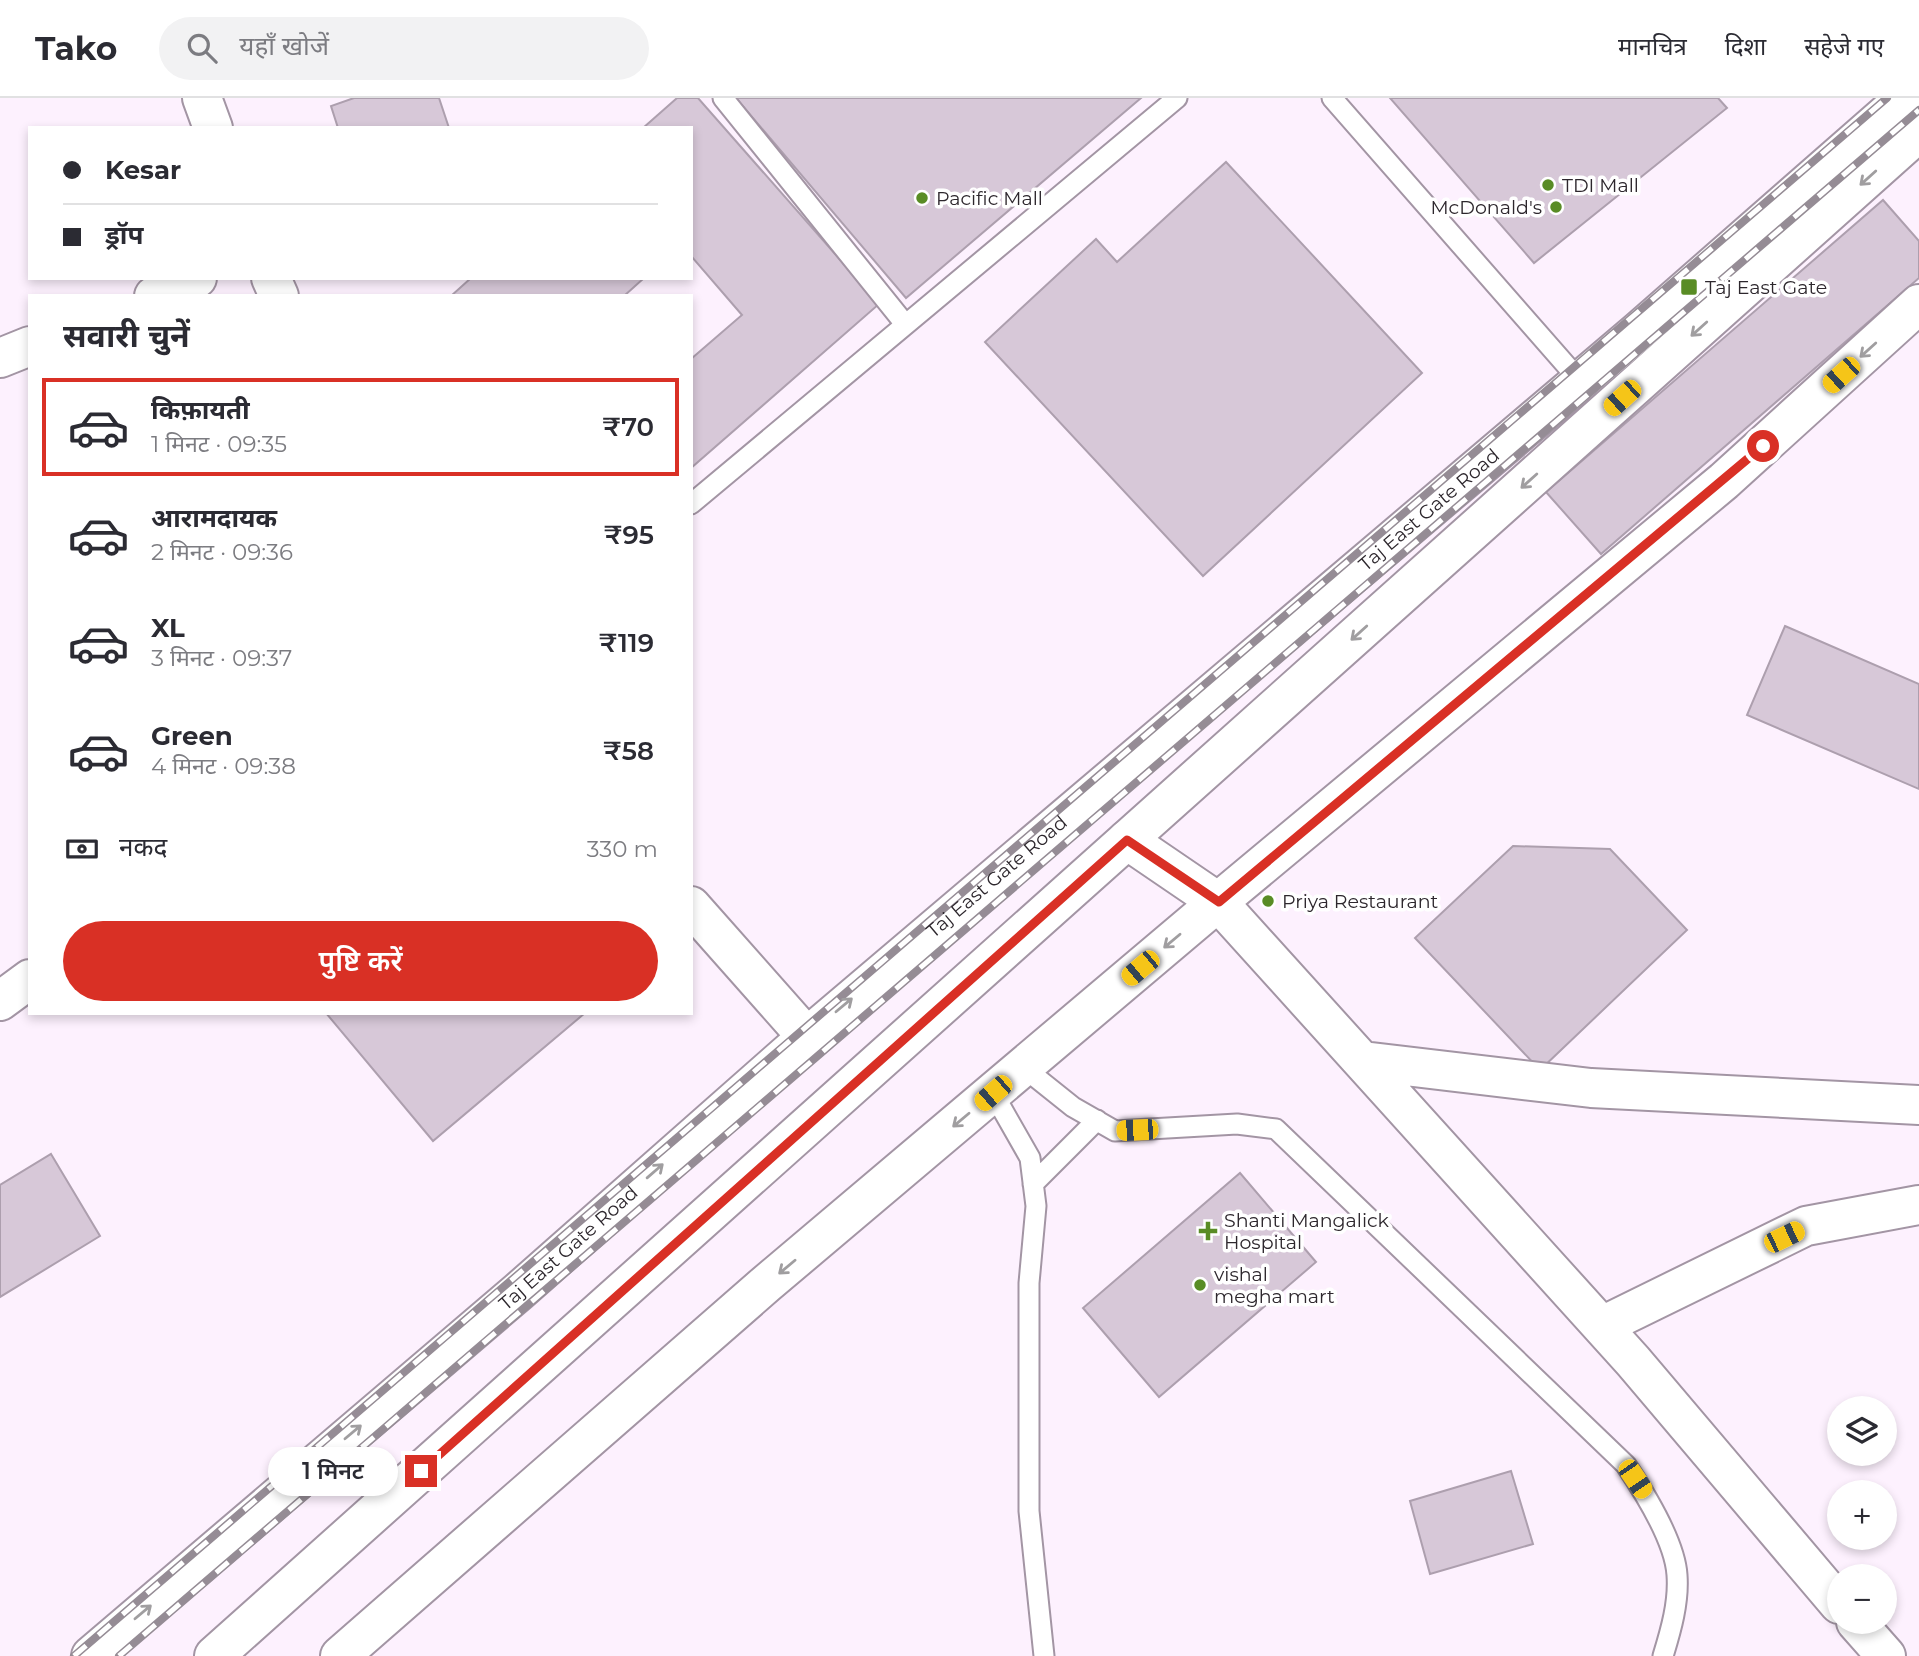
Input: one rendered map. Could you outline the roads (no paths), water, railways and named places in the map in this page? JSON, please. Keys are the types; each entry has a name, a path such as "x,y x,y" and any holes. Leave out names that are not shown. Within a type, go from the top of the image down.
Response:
{"main road":[{"path":"202,98 212,126"},
{"name":"Taj East Gate Road","path":"91,1656 517,1292 807,1037 1580,381 1905,98"},
{"path":"214,1656 1919,132"},
{"path":"159,294 192,280"},
{"path":"340,1656 766,1284 1724,481 1919,304"},
{"path":"0,358 28,347"},
{"path":"1127,840 1219,902 1602,1326 1827,1590"},
{"path":"693,908 807,1037"},
{"path":"0,1001 28,980"},
{"path":"1363,1061 1591,1088 1919,1105"},
{"path":"1602,1326 1806,1226 1919,1205"},
{"path":"1866,1634 1885,1656"}],"lane":[{"path":"723,98 905,324"},
{"path":"693,503 1177,98"},
{"path":"1332,98 1580,381"},
{"path":"1023,1067 1073,1107 1115,1131 1237,1124 1276,1129 1626,1465 1662,1527 1677,1573 1672,1624 1663,1656"},
{"path":"993,1093 1030,1158 1036,1206 1028,1283 1029,1511 1044,1656"},
{"path":"1033,1184 1097,1120"}],"railway":[{"path":"74,1656 1887,98"},
{"path":"119,1656 1919,110"}],"place":[{"name":"TDI Mall","path":"1548,185"},
{"name":"Pacific Mall","path":"922,198"},
{"name":"McDonald's","path":"1556,207"},
{"name":"Taj East Gate","path":"1689,287"},
{"name":"Priya Restaurant","path":"1268,901"},
{"name":"Shanti Mangalick Hospital","path":"1208,1231"},
{"name":"vishal megha mart","path":"1200,1285"}]}
